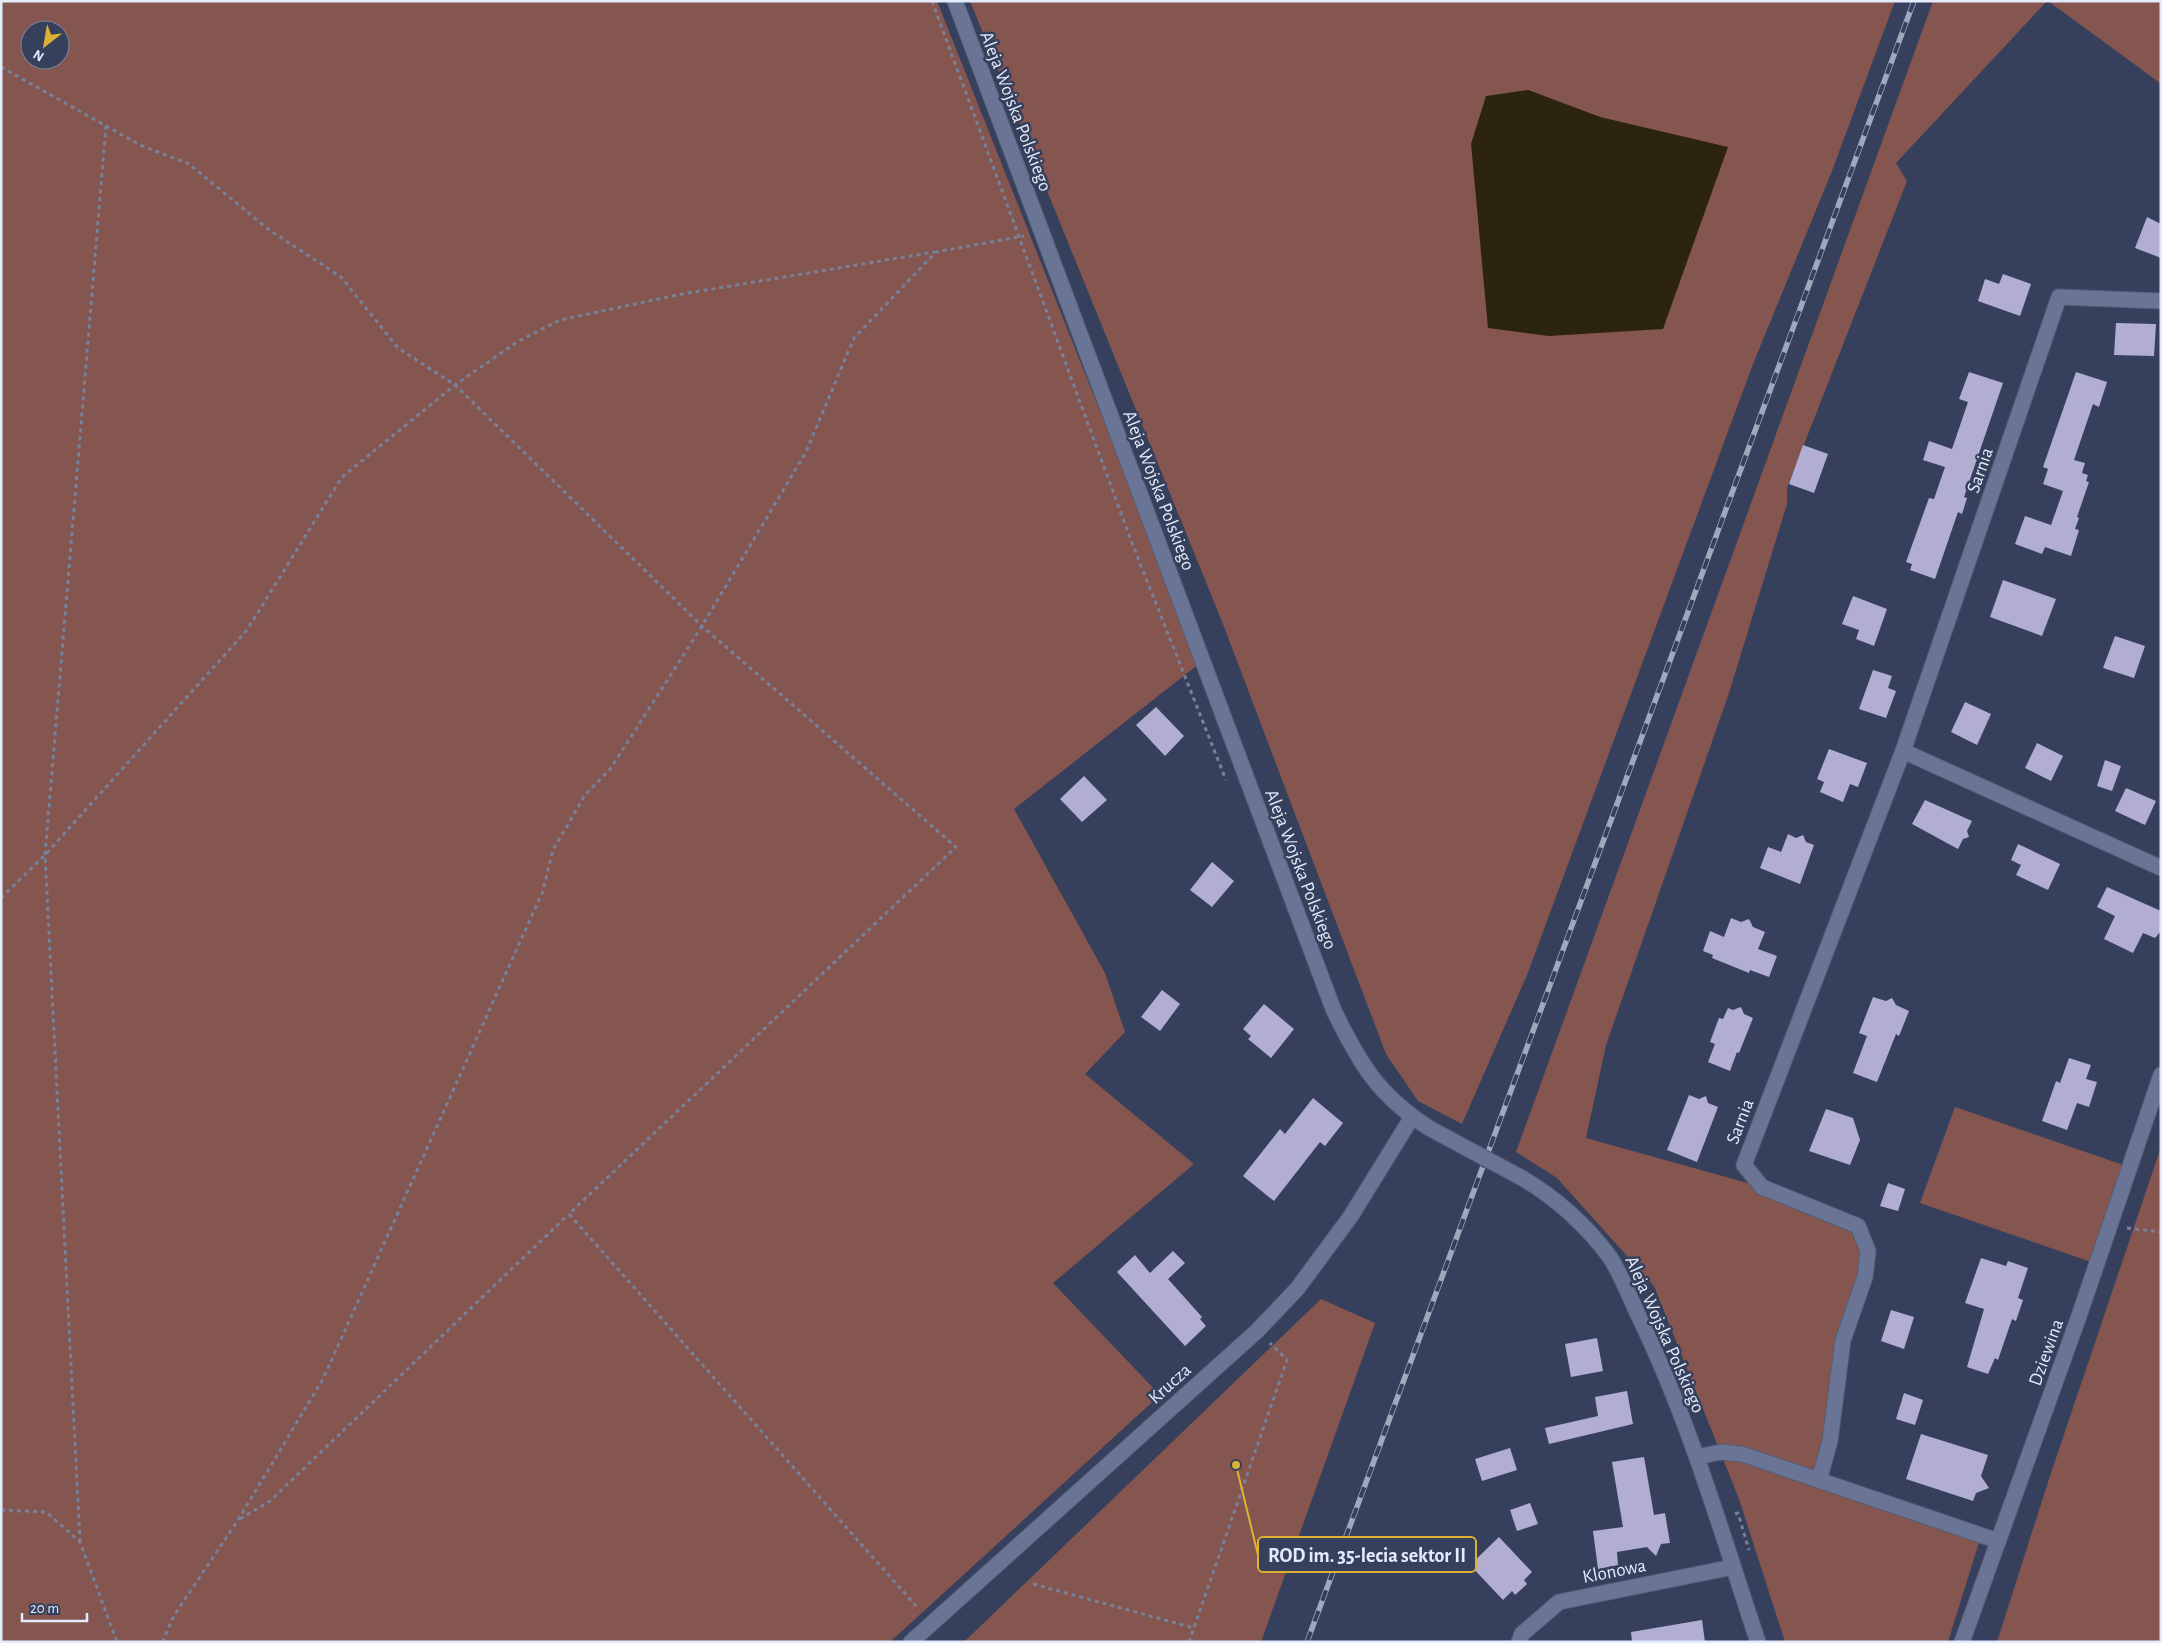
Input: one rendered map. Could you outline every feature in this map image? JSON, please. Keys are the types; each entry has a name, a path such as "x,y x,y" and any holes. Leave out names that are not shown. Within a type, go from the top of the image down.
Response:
{"street":[{"name":"Aleja Wojska Polskiego","path":"954,1 1334,1011 1356,1055 1380,1089 1412,1117 1429,1128 1545,1191 1578,1222 1610,1257 1655,1350 1697,1457 1758,1642"},
{"name":"Sarnia","path":"1819,1480 1830,1441 1843,1340 1865,1278 1868,1251 1858,1226 1762,1187 1744,1165 1903,751 2059,297 2161,301"},
{"path":"1903,751 2161,868"},
{"name":"Dziewina","path":"1962,1642 2161,1075"},
{"name":"Krucza","path":"910,1642 1257,1331 1297,1289 1351,1216 1412,1117"},
{"path":"1697,1457 1729,1451 1998,1541"},
{"name":"Klonowa","path":"1519,1642 1522,1634 1559,1602 1733,1567"}],"path":[{"path":"1,66 140,145 189,164 268,229 341,277 398,348 455,386 702,626 956,847 270,1501 238,1520"},
{"path":"106,126 45,855 80,1542 117,1642"},
{"path":"1,898 45,855 247,630 342,477 455,386 517,342 560,320 682,294 1042,233"},
{"path":"162,1642 175,1614 238,1520 323,1379 544,891 552,850 586,795 611,768 702,626 806,452 854,338 936,252"},
{"path":"569,1214 916,1606"},
{"path":"2110,1223 2161,1232"},
{"path":"1189,1642 1287,1360 1257,1331"},
{"path":"1,1510 46,1512 80,1542"},
{"path":"1033,1584 1194,1628"}],"shaded area":[{"path":"1,1 937,1 1200,663 1014,809 1105,973 1125,1032 1085,1074 1194,1164 1053,1283 1160,1395 890,1642 1,1642"},
{"path":"970,1 1895,1 1832,171 1753,364 1527,975 1462,1124 1418,1101 1386,1054 1223,624","holes":["1528,90 1600,117 1549,336"]},
{"path":"1933,1 2047,1 1896,163 1907,181 1787,488 1787,504 1729,693 1606,1045 1586,1138 1762,1187 1858,1226 1868,1251 1819,1480 1981,1536 1948,1642 1785,1642 1739,1499 1654,1286 1557,1178 1516,1152"},
{"path":"2048,1 2161,1 2161,84 2160,83"},
{"path":"1528,90 1600,117 1728,147 1663,329 1549,336 1488,328 1471,144 1486,96"},
{"path":"1955,1107 2129,1167 2097,1264 1920,1203"},
{"path":"2161,1147 2161,1642 1997,1642 2050,1476"},
{"path":"1321,1299 1375,1323 1261,1642 964,1642"}],"building":[{"path":"2147,217 2161,224 2161,258 2135,248"},
{"path":"2003,274 2031,284 2020,316 1978,301 1985,279 1999,284"},
{"path":"2116,323 2156,324 2154,356 2114,355"},
{"path":"1969,372 2003,383 1964,497 1967,498 1962,514 1958,512 1935,579 1910,570 1912,564 1906,562 1929,498 1934,499 1945,467 1923,460 1929,441 1952,449 1968,402 1959,399"},
{"path":"2076,372 2107,382 2099,407 2093,404 2074,460 2085,463 2082,473 2088,475 2086,481 2089,482 2077,517 2079,518 2075,529 2079,530 2071,556 2045,547 2042,554 2015,544 2025,516 2051,525 2063,491 2043,484 2048,469 2043,467"},
{"path":"1803,445 1828,454 1814,493 1789,484"},
{"path":"2003,580 2056,599 2042,636 1990,617"},
{"path":"1853,596 1887,609 1874,646 1856,639 1859,630 1842,624"},
{"path":"2115,636 2145,646 2134,678 2103,668"},
{"path":"1873,670 1892,676 1888,688 1896,691 1886,718 1859,709"},
{"path":"1965,702 1991,714 1977,745 1951,732"},
{"path":"1156,707 1184,736 1165,756 1136,725"},
{"path":"2037,743 2063,756 2051,781 2025,768"},
{"path":"1829,749 1867,763 1858,787 1850,784 1843,802 1820,792 1824,782 1817,779"},
{"path":"2105,760 2121,766 2112,791 2097,786"},
{"path":"1084,776 1107,800 1082,822 1060,799"},
{"path":"2126,788 2156,801 2145,825 2115,811"},
{"path":"1925,800 1972,821 1967,831 1969,837 1963,839 1958,849 1912,824"},
{"path":"1788,834 1796,838 1803,835 1806,842 1814,845 1800,884 1760,868 1768,847 1781,852"},
{"path":"2018,844 2060,864 2048,890 2016,875 2021,865 2011,860"},
{"path":"1212,862 1234,881 1212,907 1190,890"},
{"path":"2107,887 2161,911 2161,931 2155,938 2143,933 2133,953 2104,939 2115,916 2097,907"},
{"path":"1731,918 1741,922 1749,919 1753,927 1765,932 1758,949 1777,956 1769,977 1750,970 1749,973 1712,958 1713,955 1703,951 1710,931 1724,937"},
{"path":"1162,990 1180,1004 1160,1031 1141,1017"},
{"path":"1873,997 1886,1001 1892,998 1896,1005 1909,1011 1899,1036 1896,1034 1877,1082 1853,1073 1867,1036 1859,1033"},
{"path":"1264,1004 1294,1029 1271,1058 1248,1039 1251,1036 1243,1029"},
{"path":"1741,1007 1744,1014 1753,1018 1730,1071 1708,1062 1715,1044 1710,1042 1719,1018 1723,1019 1728,1008 1733,1010"},
{"path":"2069,1058 2091,1065 2086,1079 2097,1082 2089,1107 2077,1103 2067,1130 2042,1121 2056,1081 2060,1083"},
{"path":"1689,1095 1699,1099 1706,1096 1708,1103 1718,1107 1697,1162 1667,1150"},
{"path":"1313,1098 1343,1123 1325,1146 1320,1142 1274,1201 1243,1176 1280,1129 1285,1134"},
{"path":"1826,1109 1853,1118 1860,1140 1850,1165 1809,1151"},
{"path":"1888,1183 1905,1189 1898,1211 1880,1206"},
{"path":"1173,1251 1185,1263 1168,1279 1202,1317 1200,1319 1206,1326 1185,1346 1117,1272 1135,1255 1150,1273"},
{"path":"1981,1258 2006,1266 2008,1261 2028,1268 2018,1298 2023,1300 2016,1321 2012,1319 1998,1360 1995,1358 1988,1374 1967,1367 1984,1309 1965,1303"},
{"path":"1891,1310 1914,1317 1904,1349 1881,1341"},
{"path":"1597,1338 1603,1371 1571,1377 1565,1344"},
{"path":"1627,1391 1633,1424 1549,1444 1545,1428 1598,1416 1595,1397"},
{"path":"1904,1393 1923,1400 1915,1425 1896,1419"},
{"path":"1921,1434 1988,1455 1981,1476 1989,1488 1976,1493 1973,1501 1906,1479"},
{"path":"1510,1448 1517,1470 1482,1481 1475,1459"},
{"path":"1644,1457 1654,1515 1665,1513 1670,1543 1661,1544 1656,1556 1647,1547 1617,1552 1618,1565 1598,1569 1593,1531 1623,1527 1612,1462"},
{"path":"1530,1503 1538,1524 1517,1531 1510,1510"},
{"path":"1499,1537 1532,1572 1524,1580 1527,1584 1515,1595 1512,1591 1503,1600 1470,1565"},
{"path":"1702,1620 1705,1642 1632,1642 1631,1632"}],"railway":[{"path":"1307,1642 1914,1"}],"place":[{"name":"ROD im. 35-lecia sektor II","path":"1236,1465"}]}
